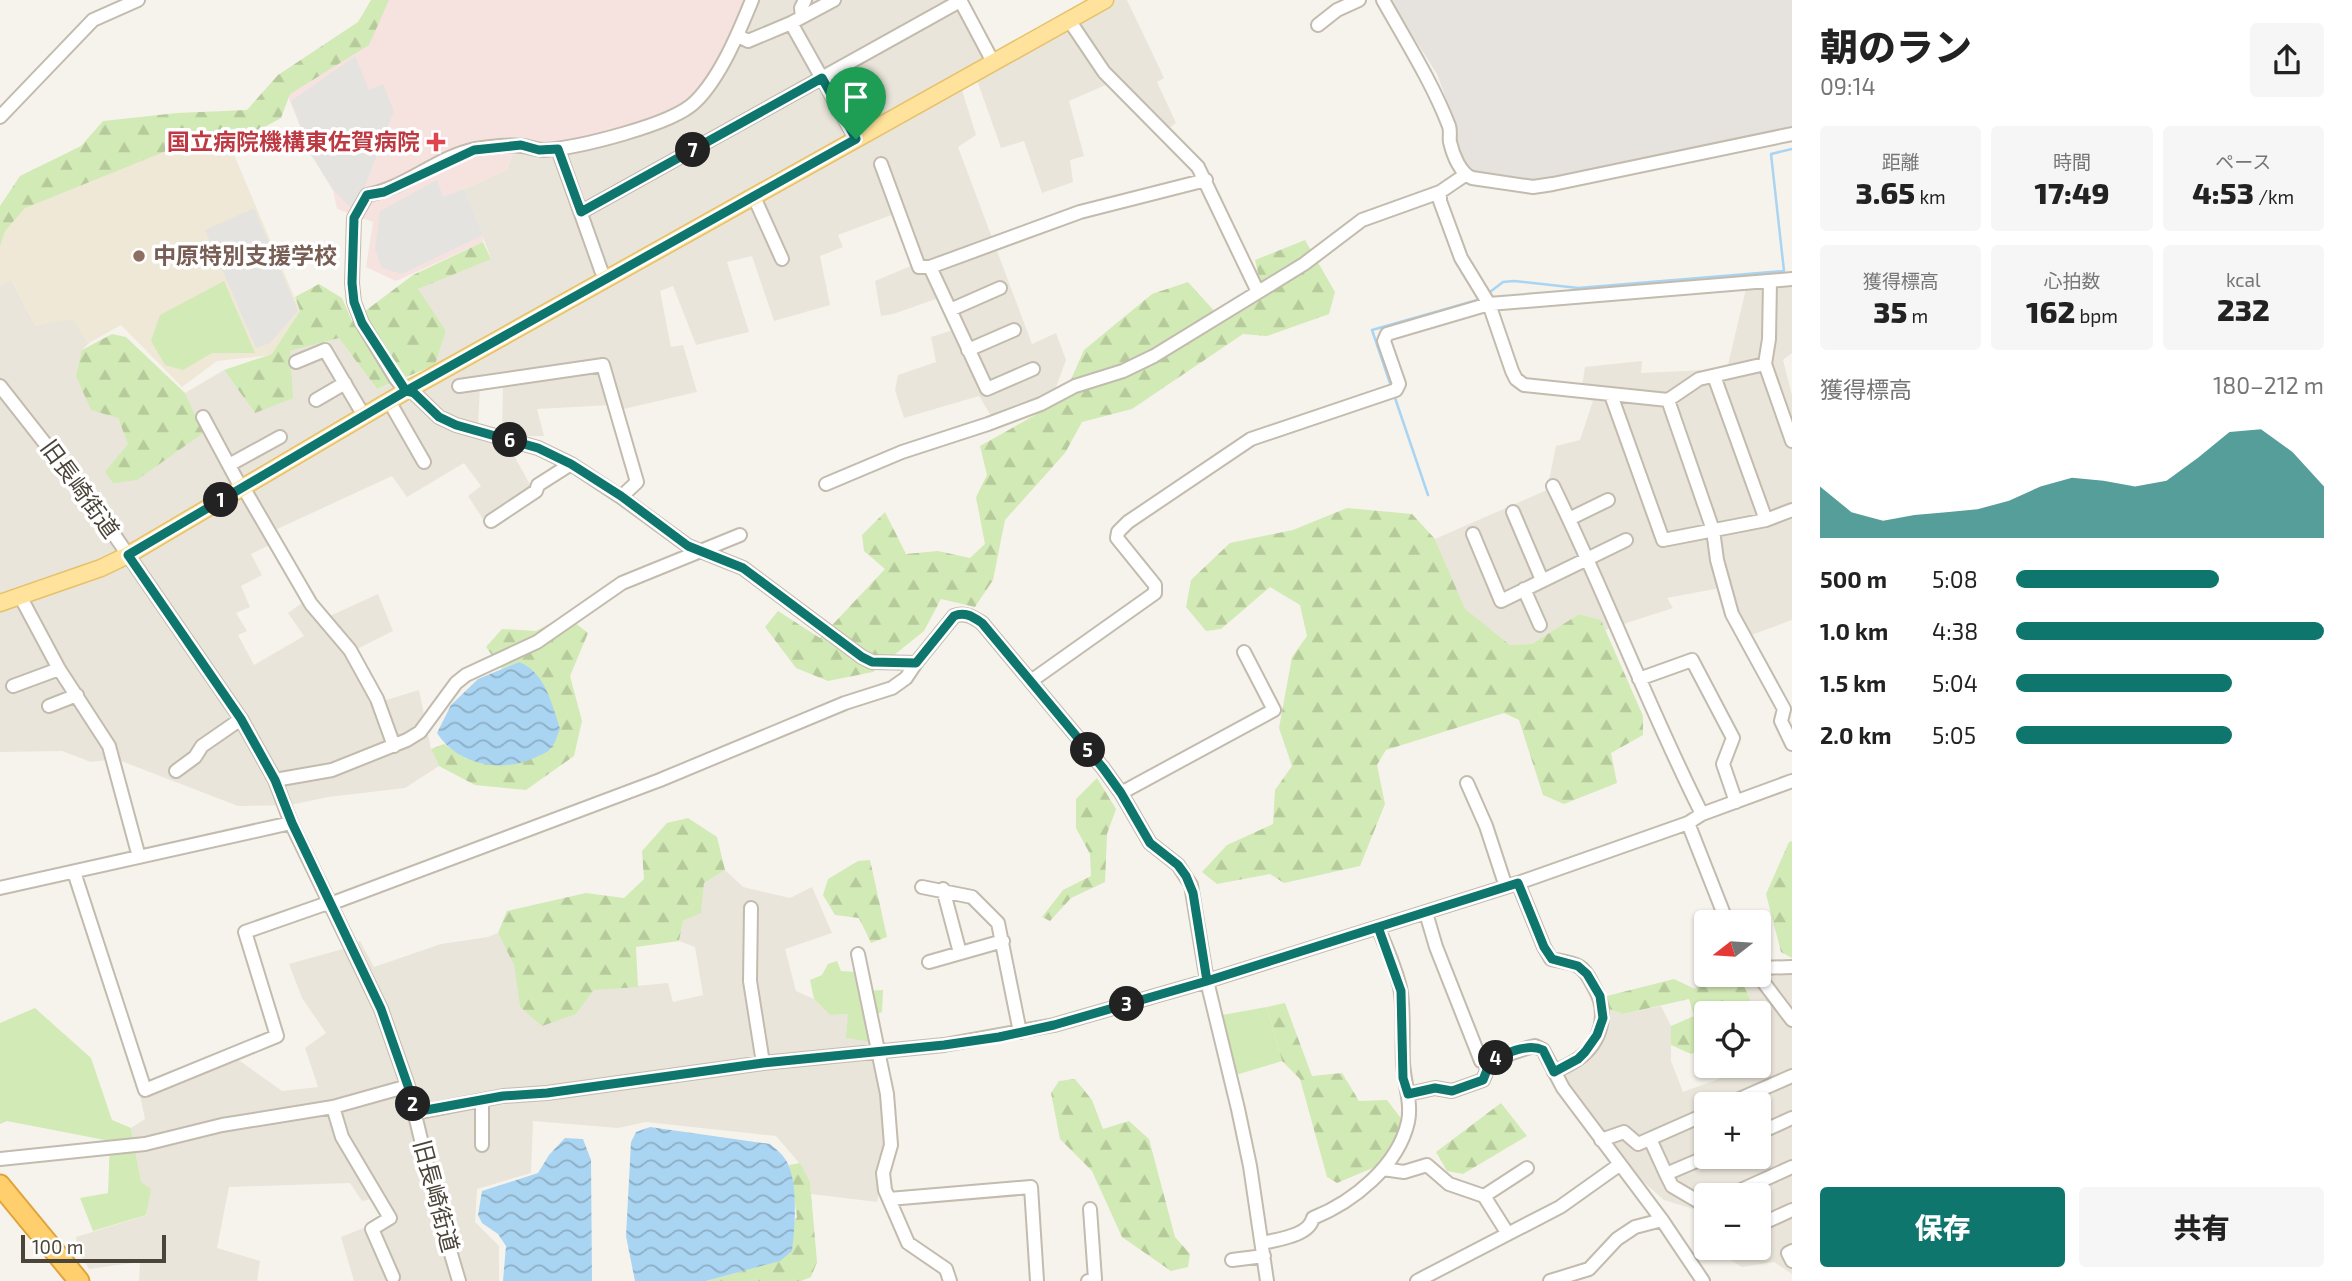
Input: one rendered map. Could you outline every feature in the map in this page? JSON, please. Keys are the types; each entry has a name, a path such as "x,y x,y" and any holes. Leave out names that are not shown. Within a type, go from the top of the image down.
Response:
{"highway":[{"path":"0,1185 79,1281"}],"main road":[{"path":"0,603 101,568 128,555 406,391 1105,0"}],"street":[{"path":"0,117 93,20 137,0"},
{"path":"752,0 724,63 695,102 674,117 604,139 558,149 539,150 521,145 474,150 384,192 367,195 354,218 354,302 362,323 406,391 414,393 439,417 456,425 538,448 571,464 621,496 688,546 743,568 862,657 872,662 916,663"},
{"path":"805,0 797,20 822,78 856,139"},
{"path":"737,35 748,41 797,20 834,0"},
{"path":"1318,25 1337,10 1359,0"},
{"path":"1383,0 1427,79 1451,130 1450,142 1465,175"},
{"path":"581,212 960,1 993,62"},
{"path":"1069,20 1104,72 1198,167 1258,292"},
{"path":"826,484 902,452 1041,404 1075,386 1154,356 1304,264 1362,220 1440,192 1465,175 1533,187 1792,134"},
{"path":"558,149 606,279"},
{"path":"881,164 919,267 930,267 1080,212 1206,180"},
{"path":"1440,192 1440,201 1461,258 1489,304 1512,371 1516,379 1524,385 1668,400 1699,379 1765,363"},
{"path":"754,197 782,259"},
{"path":"930,267 987,389 1033,369"},
{"path":"1031,681 1154,593 1155,585 1117,538 1118,532 1251,439 1393,391 1399,384 1384,341 1387,334 1489,304 1792,279"},
{"path":"1770,281 1769,339 1765,363 1791,433"},
{"path":"950,310 1000,288"},
{"path":"968,350 1014,330"},
{"path":"296,362 325,350 364,416"},
{"path":"459,386 603,365 637,482 621,496"},
{"path":"1714,376 1766,520"},
{"path":"316,400 345,383"},
{"name":"旧長崎街道","path":"0,386 95,506 241,719 275,780 292,823 381,1009 408,1086 438,1210 460,1281"},
{"path":"1611,395 1663,540 1766,520 1792,510"},
{"path":"1668,400 1713,530 1717,560 1732,614 1784,709 1781,722 1792,744"},
{"path":"389,401 424,462"},
{"path":"203,417 239,484 311,604 350,650 377,699 394,746"},
{"path":"229,465 280,437"},
{"path":"491,521 571,464"},
{"path":"1553,486 1702,814"},
{"path":"1569,519 1608,500"},
{"path":"1513,512 1542,580"},
{"path":"1473,534 1501,601 1626,540"},
{"path":"275,780 332,770 394,746 419,732 456,683 466,675 537,642 622,583 740,535"},
{"path":"1524,589 1540,625"},
{"path":"20,596 76,695 109,746 139,857"},
{"path":"74,872 145,1090 277,1037 245,932 330,904 660,780 845,703 892,688 906,678 954,616 970,615 982,623 1031,681 1121,793 1150,843 1178,865 1191,885 1207,981 1238,1108 1266,1281"},
{"path":"1121,793 1274,710 1244,652"},
{"path":"1639,679 1692,660 1733,738 1723,764 1736,802"},
{"path":"13,686 60,668"},
{"path":"49,705 76,695"},
{"path":"176,771 195,757 202,746 241,719"},
{"path":"415,1112 503,1096 547,1093 763,1063 944,1045 1054,1025 1207,981 1512,885 1688,823 1702,814 1792,781"},
{"path":"1467,783 1512,885 1544,947 1552,959 1578,966 1587,974 1600,996 1603,1018 1585,1052 1554,1072"},
{"path":"0,888 292,823"},
{"path":"1688,823 1722,910"},
{"path":"922,887 943,889 972,897 998,923 1020,1032"},
{"path":"943,889 960,953"},
{"path":"751,908 750,981 763,1063"},
{"path":"1408,1094 1435,1088 1452,1091 1483,1080 1487,1070 1485,1062 1478,1057 1462,1017 1426,913"},
{"path":"1232,1260 1263,1250 1307,1230 1313,1218 1343,1203 1383,1169 1399,1146 1409,1121 1408,1094 1403,1078 1401,991 1378,927"},
{"path":"929,961 1003,941"},
{"path":"858,954 887,1094 891,1146 883,1174 890,1199 908,1243 946,1269 950,1281"},
{"path":"1771,968 1792,967"},
{"path":"1767,987 1792,1020"},
{"path":"1485,1062 1535,1046 1543,1050 1554,1072 1619,1166 1662,1220 1703,1281"},
{"path":"1755,1092 1792,1076"},
{"path":"0,1159 145,1144 222,1125 333,1107 408,1086"},
{"path":"482,1101 482,1146"},
{"path":"333,1107 342,1137 390,1218 372,1229 393,1277"},
{"path":"1771,1128 1792,1118"},
{"path":"1601,1140 1624,1132 1638,1144 1694,1119"},
{"path":"1650,1139 1672,1186 1694,1199"},
{"path":"1666,1174 1694,1162"},
{"path":"1383,1169 1405,1172 1427,1166 1449,1184 1484,1196 1508,1234"},
{"path":"1417,1281 1560,1207 1619,1166"},
{"path":"1757,1183 1792,1167"},
{"path":"1484,1196 1527,1168"},
{"path":"890,1199 1031,1187 1037,1281"},
{"path":"1088,1281 1095,1279 1090,1209"},
{"path":"1771,1220 1792,1210"},
{"path":"1550,1281 1589,1269 1617,1239 1635,1227 1662,1220"},
{"path":"1792,1251 1788,1253 1792,1261"}],"shaded area":[{"name":"国立病院機構東佐賀病院","path":"381,0 746,0 719,61 688,103 620,130 512,155 507,170 464,189 483,235 483,242 396,281 366,267 373,222 337,209 333,190 312,156 285,89 363,37"},
{"path":"746,0 964,0 993,55 1091,0 1127,0 1164,78 1157,82 1176,123 1159,135 1108,84 1069,101 1084,156 1070,160 1073,182 1042,193 1024,141 1001,148 977,80 962,90 976,135 958,147 1032,344 1056,333 1066,360 1052,398 993,419 979,396 904,418 895,390 898,375 936,362 931,337 953,330 939,298 881,316 875,281 913,265 894,214 838,235 843,247 820,256 830,305 774,321 752,256 727,262 749,332 696,345 673,286 660,291 671,347 683,345 697,392 619,410 611,405 537,409 544,436 503,436 537,497 488,527 468,496 481,486 464,463 407,497 392,476 275,530 280,540 251,554 262,575 241,586 250,607 236,613 247,631 238,635 254,665 304,636 288,613 312,596 330,616 378,594 393,631 357,649 383,701 419,690 431,749 439,766 405,788 328,797 290,805 238,806 116,759 91,762 62,751 0,752 0,286 11,279 35,325 72,318 89,343 82,350 118,418 128,444 202,433 185,393 224,370 255,413 290,351 339,338 377,389 435,365 446,331 417,289 491,258 464,189 507,170 512,155 620,130","holes":["503,385 502,435 478,425 480,387"]},
{"path":"1390,0 1792,0 1792,128 1534,181 1473,171 1466,166 1457,140 1458,131 1437,74"},
{"path":"355,56 369,90 383,84 394,111 360,199 351,208 333,190 312,156 291,101"},
{"name":"中原特別支援学校","path":"224,131 300,311 272,355 217,361 182,387 121,325 89,343 72,319 35,325 11,279 0,286 0,234 21,203 179,135"},
{"path":"437,180 443,197 464,189 483,235 402,274 382,268 375,249 380,211"},
{"path":"254,208 298,311 270,343 256,348 205,230"},
{"path":"1792,272 1792,353 1783,360 1792,395 1792,620 1740,639 1720,588 1667,598 1673,608 1605,630 1601,620 1579,614 1532,644 1510,645 1465,610 1435,539 1547,490 1556,446 1580,440 1593,401 1580,398 1585,367 1642,361 1641,373 1727,369 1749,276"},
{"path":"725,870 743,887 790,898 812,887 832,933 785,949 796,991 814,999 830,1015 848,1014 874,1042 889,1137 877,1202 811,1194 810,1182 800,1164 776,1136 646,1122 618,1128 533,1121 531,1173 477,1189 475,1222 499,1246 499,1281 354,1281 341,1237 384,1220 372,1199 362,1201 350,1183 229,1187 217,1248 260,1261 257,1281 139,1281 140,1262 89,1269 79,1252 76,1237 147,1215 131,1128 145,1119 138,1086 226,1051 282,1091 318,1087 305,1048 326,1033 302,998 289,964 350,947 360,941 374,967 441,944 498,933 514,965 520,1007 576,1014 594,990 668,983 673,1002 703,995 695,947 679,941 683,921 700,913 704,883"},
{"path":"1792,961 1792,1274 1774,1262 1742,1267 1730,1260 1771,1260 1771,1183 1694,1183 1694,1209 1664,1200 1624,1165 1559,1074 1584,1058 1607,1026 1606,1008 1623,1014 1661,1006 1671,1026 1671,1061 1683,1092 1721,1078 1771,1078 1771,1001 1751,1001 1745,987 1771,987 1771,962"}],"green space":[{"path":"371,0 389,0 369,45 290,94 281,118 235,143 186,143 25,208 5,231 0,246 0,206 20,176 81,146 103,121 177,113 247,110 278,75 358,22"},
{"path":"1305,240 1335,292 1329,314 1267,336 1243,334 1132,409 1082,422 1065,453 1005,520 993,580 975,607 941,599 924,631 873,672 828,681 796,668 765,627 778,611 820,638 885,569 864,551 862,535 885,512 906,554 938,551 970,558 985,544 976,497 987,475 980,446 1062,400 1084,350 1152,294 1188,282 1217,314 1261,286 1255,260"},
{"path":"483,242 491,259 418,289 446,331 435,365 377,389 339,338 290,351 293,398 255,413 224,370 272,354 300,311 295,297 319,284 342,298 352,321 413,275"},
{"path":"224,281 255,353 212,353 183,370 165,365 151,341 160,315"},
{"path":"112,334 126,337 185,393 203,433 137,480 113,483 105,472 128,444 118,418 91,410 76,376 82,350"},
{"path":"1347,508 1412,514 1435,539 1465,609 1510,645 1532,644 1579,614 1601,620 1643,716 1643,735 1611,753 1617,783 1564,804 1543,795 1519,720 1504,713 1386,750 1377,765 1385,804 1360,866 1284,883 1270,874 1217,884 1202,872 1227,845 1273,824 1275,790 1292,766 1279,728 1292,657 1307,636 1300,605 1270,587 1221,629 1206,631 1186,607 1191,580 1230,543 1293,530"},
{"path":"565,615 588,633 570,676 582,721 574,756 526,790 475,785 439,766 431,749 444,744 467,759 519,662 502,669 486,647 502,629 536,631"},
{"path":"1097,778 1116,809 1107,834 1105,882 1071,898 1050,921 1042,917 1063,890 1091,876 1090,854 1076,828 1076,799"},
{"path":"688,818 717,837 725,870 704,883 701,913 683,921 679,941 636,947 638,987 594,990 576,1014 542,1026 520,1007 514,965 498,933 507,911 586,893 624,898 644,879 642,851 667,823"},
{"path":"1792,841 1792,958 1781,952 1766,894 1789,842"},
{"path":"870,860 887,937 871,943 859,918 835,915 823,895 828,879 858,861"},
{"path":"837,961 841,971 856,972 861,991 883,990 882,1012 867,1018 874,1042 846,1038 848,1014 830,1015 814,999 810,980 822,975 828,964"},
{"path":"1674,979 1695,989 1745,987 1751,1001 1694,1001 1694,1016 1689,999 1623,1014 1606,1008 1607,996"},
{"path":"1285,1003 1312,1076 1342,1073 1359,1101 1387,1100 1403,1121 1394,1143 1375,1167 1337,1183 1327,1177 1300,1079 1282,1061 1267,1007"},
{"path":"1267,1007 1282,1061 1236,1075 1222,1015"},
{"path":"35,1008 91,1058 112,1120 131,1128 141,1182 151,1189 146,1215 93,1231 80,1198 108,1193 110,1141 7,1121 0,1124 0,1023"},
{"path":"1694,1016 1694,1053 1671,1045 1671,1026"},
{"path":"1075,1079 1092,1100 1103,1129 1129,1121 1149,1139 1175,1237 1190,1254 1188,1267 1171,1271 1122,1237 1092,1171 1060,1139 1051,1093 1059,1081"},
{"path":"1501,1103 1527,1136 1463,1174 1447,1171 1436,1152"},
{"path":"800,1163 810,1182 817,1262 811,1277 801,1281 706,1281 765,1265 797,1217 789,1165"}],"water":[{"path":"519,662 535,673 550,699 560,729 552,747 536,757 509,765 482,763 456,753 437,733 451,705 478,679"},
{"path":"650,1127 770,1144 775,1148 786,1161 793,1184 795,1219 792,1251 780,1261 706,1281 635,1281 626,1236 631,1142 636,1132"},
{"path":"565,1138 583,1139 591,1160 592,1281 503,1281 506,1246 498,1234 482,1223 478,1215 482,1191 538,1173 549,1155"}],"waterway":[{"path":"1486,295 1503,282 1514,281 1578,288 1784,271 1771,154 1792,149"},
{"path":"1391,386 1372,330 1481,299"},
{"path":"1394,395 1428,495"}],"place":[{"name":"国立病院機構東佐賀病院","path":"436,142"},
{"name":"中原特別支援学校","path":"139,256"}],"route":[{"path":"856,139 406,391 128,555 241,719 275,780 292,823 381,1009 415,1112 503,1096 547,1093 763,1063 878,1053 999,1037 1054,1025 1207,981 1320,945 1426,913 1518,883 1544,947 1552,959 1578,966 1587,974 1600,996 1603,1018 1597,1035 1578,1059 1554,1072 1543,1050 1535,1046 1485,1062 1487,1070 1483,1080 1471,1085 1452,1091 1435,1088 1408,1094 1403,1078 1401,991 1378,927 1320,945 1263,963 1207,981 1193,893 1186,876 1178,865 1150,843 1103,768 982,623 970,615 959,614 954,616 916,663 872,662 743,568 688,546 644,512 571,464 538,448 456,425 439,417 414,393 406,391 396,379 358,314 352,283 354,218 367,195 384,192 465,152 521,145 539,150 558,149 581,212 822,78 856,139"}]}
